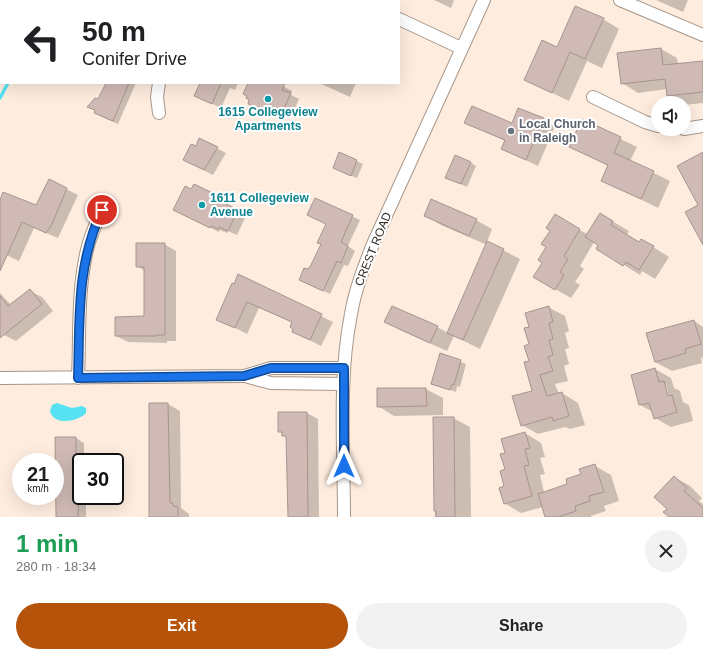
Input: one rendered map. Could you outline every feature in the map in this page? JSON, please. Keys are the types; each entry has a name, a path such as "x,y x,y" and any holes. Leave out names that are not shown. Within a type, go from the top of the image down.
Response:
{"street":[{"name":"CREST ROAD","path":"344,517 344,368 351,313 361,275 373,244 484,0"},
{"path":"620,0 703,35"},
{"path":"400,19 461,48"},
{"path":"159,84 157,97 159,113"},
{"path":"593,97 651,124"},
{"path":"691,128 703,126"},
{"path":"78,378 81,289 84,265 92,231 105,203"},
{"path":"244,376 271,368 344,368"},
{"path":"0,378 244,376 271,383 343,384"}],"water":[{"path":"57,403 72,408 82,406 86,408 86,413 77,419 61,421 52,416 50,411 52,405"}],"building":[{"path":"575,6 604,18 585,59 570,52 552,93 524,80 542,40 557,47"},
{"path":"661,48 663,65 703,61 703,92 667,96 665,79 621,84 617,53"},
{"path":"106,84 129,84 113,121 94,113 95,110 87,107 95,98 98,99"},
{"path":"200,84 221,84 212,104 194,96"},
{"name":"1615 Collegeview Apartments","path":"248,84 285,84 282,90 291,93 282,113 275,112 273,115 248,104 249,100 246,98 247,96 243,94"},
{"name":"Local Church in Raleigh","path":"472,106 512,123 518,108 544,118 526,160 501,149 505,140 464,123"},
{"path":"582,119 621,137 614,153 654,171 641,199 601,181 608,165 569,147"},
{"path":"199,138 218,147 204,170 183,160 191,144 196,146"},
{"path":"339,152 357,160 351,176 333,168"},
{"path":"703,152 703,245 685,212 698,205 677,166"},
{"path":"455,155 471,162 461,184 445,178"},
{"path":"49,179 67,188 52,224 46,233 22,222 0,271 0,200 3,192 36,205"},
{"name":"1611 Collegeview Avenue","path":"194,184 221,197 219,200 238,210 228,231 219,227 218,229 211,226 210,228 173,210 185,186 191,189"},
{"path":"315,198 353,215 341,242 348,246 341,263 337,261 323,291 299,280 304,268 308,269 311,265 321,244 317,243 326,224 307,215"},
{"path":"431,199 477,219 469,236 424,216"},
{"path":"600,213 613,221 611,225 639,242 641,239 654,246 639,270 626,262 623,266 596,249 598,245 585,237"},
{"path":"555,214 580,229 564,256 568,259 560,272 564,275 555,290 533,277 542,263 538,260 546,247 541,244 550,231 546,228"},
{"path":"487,241 504,249 463,340 447,333"},
{"path":"136,243 165,243 165,335 115,336 115,317 144,316 144,267 136,267"},
{"path":"238,274 322,314 310,340 292,332 293,329 290,327 292,322 247,302 235,328 216,320 232,283 234,284"},
{"path":"30,289 42,304 0,338 0,296 8,306"},
{"path":"392,306 438,326 430,343 384,322"},
{"path":"549,306 553,322 549,323 553,339 549,340 553,355 548,357 553,371 540,375 547,396 562,392 569,416 553,421 552,417 521,426 512,396 532,391 524,362 529,361 524,346 529,344 524,328 529,327 525,313"},
{"path":"694,320 701,344 685,349 686,353 655,362 646,333"},
{"path":"440,353 461,360 454,385 452,384 450,390 431,384"},
{"path":"655,368 659,382 664,381 668,396 672,395 677,412 654,419 649,403 639,405 631,375"},
{"path":"377,388 426,388 427,406 377,407"},
{"path":"149,403 168,403 170,503 173,503 173,506 178,507 178,517 149,517"},
{"path":"278,412 307,412 308,517 288,517 286,436 282,436 282,432 278,432"},
{"path":"433,417 454,417 455,517 436,517 436,511 434,511"},
{"path":"525,432 530,448 525,449 529,465 524,466 532,496 504,504 499,488 504,486 500,471 505,469 500,454 505,453 501,439"},
{"path":"55,437 76,437 76,453 72,453 72,505 79,505 78,517 56,517 56,505 64,505 64,453 55,453"},
{"path":"595,464 604,492 589,496 590,501 575,506 576,511 558,517 545,517 538,494 567,484 566,479 581,474 579,469"},
{"path":"674,476 687,488 684,491 703,508 703,517 669,517 663,512 667,509 654,497"}],"waterway":[{"path":"0,98 7,84"}],"place":[{"name":"1615 Collegeview Apartments","path":"268,99"},
{"name":"Local Church in Raleigh","path":"511,131"},
{"name":"1611 Collegeview Avenue","path":"202,205"}],"route":[{"path":"102,210 92,231 88,244 82,277 78,378 244,376 271,368 344,368 344,466"}]}
